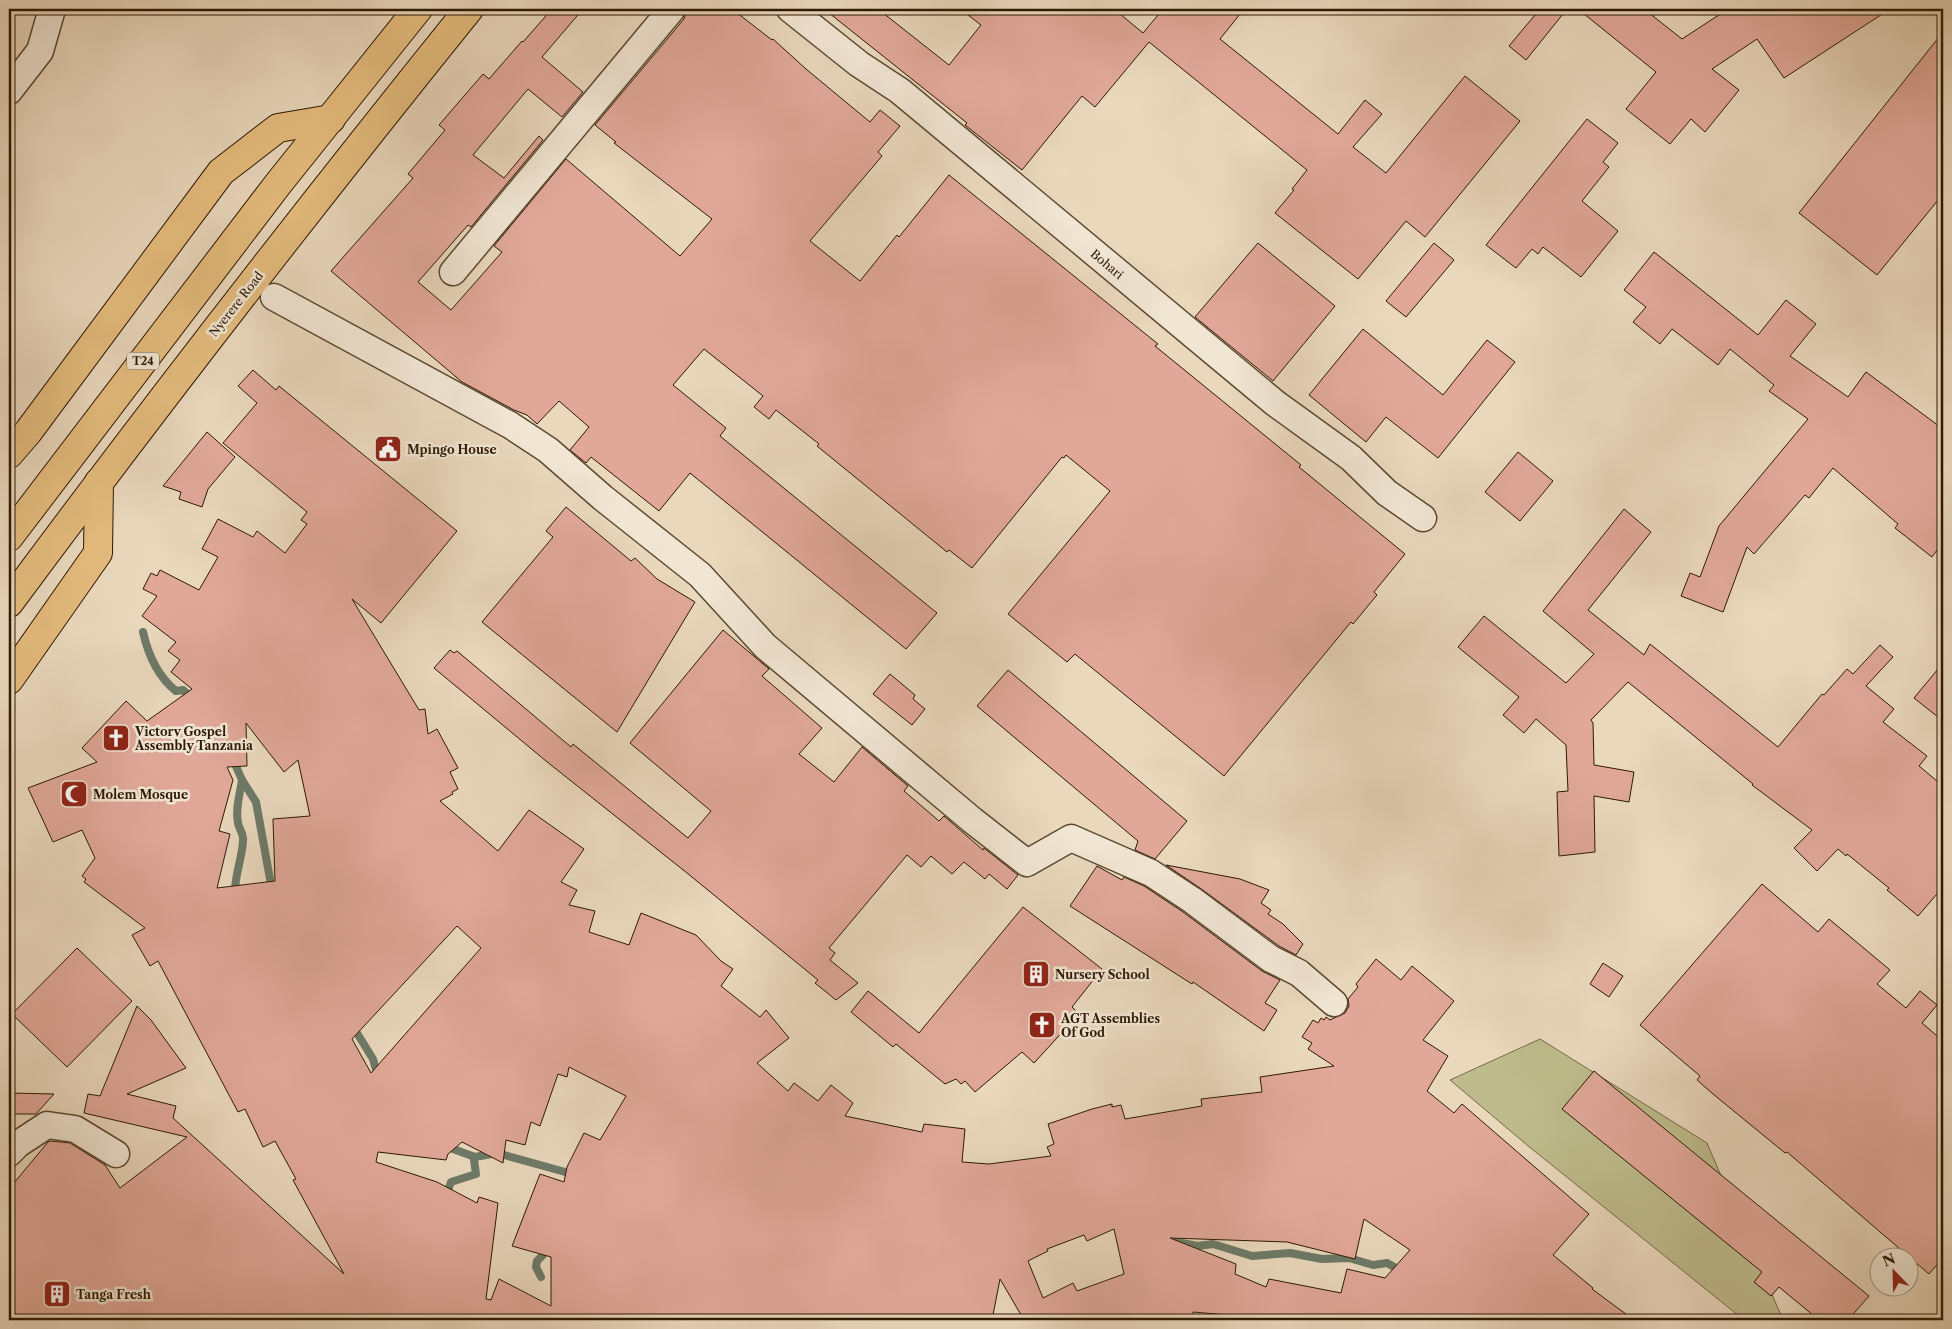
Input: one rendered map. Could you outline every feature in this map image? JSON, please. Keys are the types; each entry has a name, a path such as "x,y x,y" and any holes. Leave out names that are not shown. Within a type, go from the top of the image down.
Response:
{"highway":[{"name":"T24","path":"9,537 278,184 418,9"},
{"name":"Nyerere Road","path":"9,603 99,482 352,155 469,9"},
{"path":"9,454 28,432 221,172 278,128 331,119"},
{"path":"9,680 98,552 99,482"}],"lane":[{"path":"9,91 40,51 52,9"},
{"path":"453,272 672,9"},
{"name":"Bohari","path":"790,9 859,64 900,91 1275,404 1350,458 1387,493 1423,518"},
{"path":"274,297 510,425 548,450 602,498 700,575 765,646 972,820 1027,863 1071,838 1151,873 1192,900 1271,959 1298,973 1334,1003"},
{"path":"9,1153 18,1144 47,1125 75,1128 116,1154"}],"shaded area":[{"path":"1540,1039 1707,1143 1783,1320 1744,1320 1527,1145 1450,1080"}],"building":[{"path":"552,9 583,9 542,57 583,92 562,117 528,89 473,155 504,178 539,136 543,140 471,227 468,225 418,282 451,310 502,252 494,246 566,159 680,256 712,219 614,143 616,142 595,125 684,19 687,9 732,9 773,39 870,122 880,110 900,126 878,152 882,156 810,241 860,281 897,235 899,237 949,175 1158,344 1155,346 1301,465 1299,467 1405,554 1374,592 1377,595 1353,624 1351,622 1224,776 1075,654 1067,662 1008,614 1110,491 1066,455 1064,458 1062,457 972,568 949,550 947,552 817,446 819,444 776,410 769,419 754,407 763,396 704,349 673,385 726,428 720,436 937,613 906,649 690,473 659,511 591,457 586,463 570,450 589,427 559,401 537,424 527,415 462,382 331,271 413,178 408,174 445,130 439,125 483,74 489,79"},
{"path":"824,9 878,9 949,65 981,25 960,9 1114,9 1143,33 1163,9 1244,9 1220,39 1338,134 1365,100 1382,114 1353,147 1386,173 1465,76 1520,121 1425,237 1406,221 1358,279 1275,213 1294,190 1292,189 1307,170 1149,42 1095,107 1082,96 1022,170 965,125 967,123"},
{"path":"1540,9 1567,9 1526,60 1509,46"},
{"path":"1578,9 1644,9 1682,39 1728,9 1890,9 1784,78 1757,39 1712,69 1739,90 1705,132 1691,119 1670,144 1626,109 1656,72"},
{"path":"1943,32 1943,194 1877,275 1799,213"},
{"path":"1587,119 1618,143 1603,162 1609,167 1582,201 1618,231 1581,277 1543,247 1538,254 1532,249 1516,268 1486,245"},
{"path":"1258,243 1335,306 1273,381 1195,317"},
{"path":"1434,243 1454,260 1406,317 1386,301"},
{"path":"1654,252 1758,335 1786,300 1816,324 1790,356 1848,397 1866,372 1943,429 1943,542 1932,557 1895,528 1898,524 1833,468 1809,498 1805,495 1754,554 1747,547 1723,612 1681,596 1690,573 1700,577 1719,526 1808,419 1769,391 1774,385 1730,349 1718,365 1672,329 1660,344 1633,322 1646,307 1624,290"},
{"path":"1363,329 1443,395 1487,340 1515,362 1438,458 1386,417 1366,442 1309,395"},
{"path":"253,370 276,390 279,386 457,531 381,623 352,599 419,710 425,709 428,734 437,729 458,768 450,772 458,789 440,801 498,851 529,810 584,849 561,882 577,890 569,905 595,911 589,932 629,945 641,913 696,935 721,961 733,969 721,986 760,1017 766,1010 789,1038 757,1063 788,1091 794,1083 818,1101 831,1085 853,1103 845,1116 922,1132 924,1124 965,1129 962,1162 989,1164 1051,1156 1047,1147 1054,1144 1048,1124 1092,1109 1112,1104 1112,1107 1121,1105 1125,1119 1202,1106 1201,1099 1262,1092 1260,1077 1334,1066 1308,1049 1312,1043 1302,1037 1313,1020 1318,1023 1321,1018 1324,1020 1326,1017 1330,1020 1345,1013 1349,1006 1348,999 1358,987 1356,984 1376,959 1401,980 1412,966 1454,1001 1423,1040 1448,1056 1427,1091 1454,1113 1462,1104 1589,1214 1553,1255 1592,1289 1634,1320 1250,1320 1239,1316 1193,1312 1192,1320 1024,1320 1000,1279 992,1320 23,1320 9,1308 9,1189 48,1142 70,1143 105,1165 120,1188 187,1137 84,1113 88,1094 100,1096 137,1006 151,1020 186,1068 127,1094 176,1106 173,1118 344,1274 293,1180 296,1179 275,1141 263,1147 245,1109 238,1112 158,961 150,966 132,935 145,928 84,882 86,879 82,876 95,858 82,830 53,842 28,788 97,762 82,748 126,701 147,721 192,689 171,672 180,660 168,651 176,642 142,616 157,596 143,589 151,573 157,576 160,570 199,590 218,557 202,549 218,519 253,537 257,531 285,553 307,524 301,520 307,512 223,443 257,403 238,386","holes":["246,723 284,772 298,760 310,816 273,819 275,881 217,888 230,834 219,831 233,780 227,767 247,766","457,926 481,948 371,1073 352,1039","569,1067 626,1096 600,1140 584,1133 567,1167 564,1182 540,1174 512,1246 551,1257 551,1306 499,1279 491,1300 486,1299 498,1203 479,1197 477,1203 437,1182 376,1162 378,1152 446,1160 448,1154 462,1142 503,1163 506,1140 525,1145 531,1122 540,1126 558,1074 567,1077","1364,1219 1410,1250 1385,1278 1347,1269 1341,1293 1269,1279 1266,1287 1235,1274 1236,1264 1170,1238 1287,1242 1355,1259","1114,1229 1124,1274 1077,1291 1073,1283 1043,1298 1028,1261 1048,1251 1047,1249 1084,1235 1087,1241"]},
{"path":"207,432 235,457 208,489 202,507 179,499 181,492 163,486"},
{"path":"1518,452 1553,481 1520,521 1485,492"},
{"path":"566,507 631,561 635,558 657,579 695,602 617,732 482,622 553,537 546,531"},
{"path":"1624,509 1651,532 1588,610 1644,655 1650,644 1778,747 1822,694 1824,695 1847,669 1853,674 1880,645 1893,657 1866,686 1894,709 1883,722 1927,756 1919,766 1943,786 1943,887 1918,916 1887,890 1889,888 1838,849 1817,871 1794,848 1812,830 1752,785 1628,682 1591,720 1593,723 1594,765 1634,772 1629,802 1594,796 1595,852 1559,856 1557,792 1568,791 1566,745 1536,719 1524,733 1503,715 1519,697 1458,647 1484,616 1566,683 1594,654 1543,611"},
{"path":"723,630 769,669 762,676 822,728 799,754 834,782 862,747 908,786 904,791 939,821 944,816 983,850 984,848 1018,875 1007,889 989,874 985,879 964,862 952,874 931,856 921,867 907,855 829,948 835,953 830,960 858,983 836,1000 815,983 818,980 546,761 434,668 450,650 454,653 457,651 571,747 573,744 688,838 711,811 630,743"},
{"path":"1943,663 1943,721 1914,698"},
{"path":"1008,670 1187,821 1155,859 1135,850 1138,841 977,706"},
{"path":"890,674 915,695 913,699 925,709 912,725 873,694"},
{"path":"1166,865 1240,879 1269,890 1261,903 1271,910 1268,914 1283,924 1303,944 1296,955 1279,946"},
{"path":"1097,866 1122,880 1124,877 1144,886 1183,912 1262,971 1280,980 1265,1003 1277,1010 1264,1031 1193,982 1192,984 1070,906"},
{"path":"1762,884 1818,932 1829,919 1890,970 1877,984 1906,1008 1920,991 1937,1005 1922,1023 1943,1041 1943,1258 1929,1274 1920,1266 1920,1246 1896,1246 1787,1152 1785,1153 1713,1094 1697,1080 1700,1076 1640,1025"},
{"path":"1023,907 1102,969 1072,1007 1079,1014 1034,1063 1022,1052 975,1092 965,1081 961,1084 956,1079 945,1084 896,1044 893,1047 851,1012 868,991 919,1033"},
{"path":"77,948 132,1001 67,1067 12,1014"},
{"path":"1603,963 1623,976 1609,997 1590,984"},
{"path":"1594,1071 1869,1296 1848,1320 1819,1320 1779,1287 1771,1296 1754,1282 1762,1272 1562,1109"},
{"path":"9,1093 54,1094 36,1114 9,1114"}],"waterway":[{"path":"143,632 151,656 164,679 176,691 183,690 193,699"},
{"path":"232,757 242,780 256,802 272,890"},
{"path":"235,895 243,841 237,812 242,780"},
{"path":"352,1025 373,1059 379,1076"},
{"path":"445,1146 475,1157 497,1153 576,1175"},
{"path":"446,1196 451,1182 476,1174 474,1160"},
{"path":"1176,1242 1198,1246 1213,1244 1252,1256 1290,1253 1322,1259 1349,1258 1373,1265 1387,1263 1403,1272"},
{"path":"541,1277 536,1267 537,1261 543,1255 544,1246"}],"place":[{"name":"Mpingo House","path":"388,449"},
{"name":"Victory Gospel Assembly Tanzania","path":"116,738"},
{"name":"Molem Mosque","path":"74,794"},
{"name":"Nursery School","path":"1036,974"},
{"name":"AGT Assemblies Of God","path":"1042,1025"},
{"name":"Tanga Fresh","path":"57,1294"}]}
